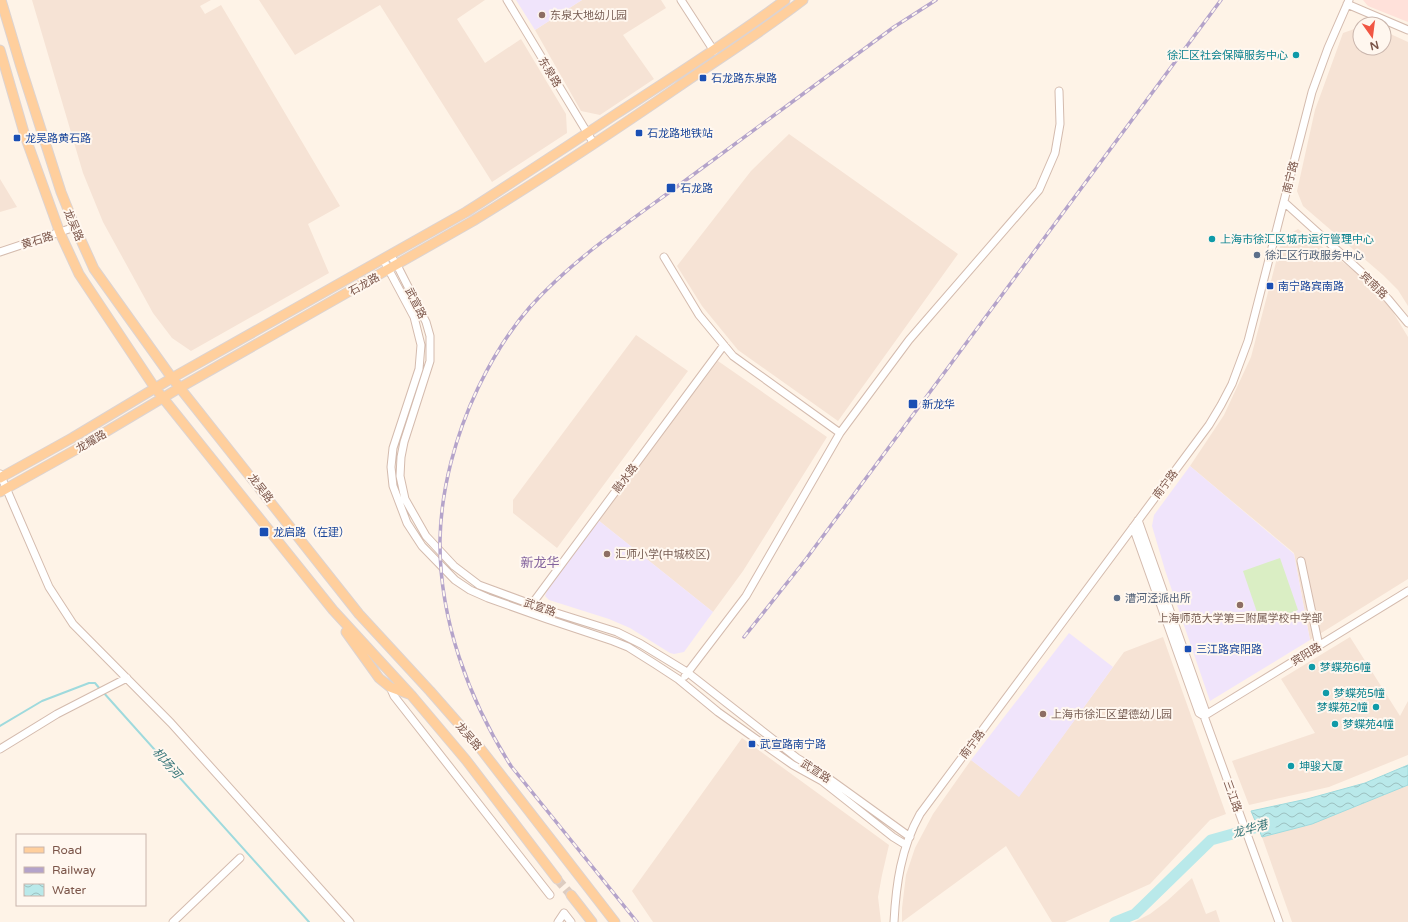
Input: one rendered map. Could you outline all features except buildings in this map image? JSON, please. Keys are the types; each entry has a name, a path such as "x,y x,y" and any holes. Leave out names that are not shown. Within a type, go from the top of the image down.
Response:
{"main road":[{"name":"龙吴路","path":"1,0 61,192 74,227 94,269 172,378 181,387 359,614 480,748 615,922"},
{"name":"石龙路","path":"172,378 454,219 714,51 784,0"},
{"name":"石龙路","path":"181,387 508,200 594,144 765,28 803,0"},
{"name":"龙吴路","path":"0,50 25,136 60,233 79,274 155,388 333,610 412,696 466,760 557,879"},
{"name":"龙耀路","path":"1,476 78,434 172,378"},
{"name":"龙耀路","path":"3,490 77,449 181,387"},
{"path":"333,610 344,629 378,678 390,686 412,696"},
{"path":"571,895 592,922"}],"street":[{"name":"东泉路","path":"507,0 594,144"},
{"path":"681,0 714,51"},
{"path":"1348,2 1408,30"},
{"name":"南宁路","path":"894,922 898,876 912,828 920,814 1209,425 1232,384 1248,341 1312,92 1328,48 1348,2"},
{"path":"681,682 687,672 746,596 840,433 910,340 1039,190 1055,153 1060,124 1059,91"},
{"name":"宾南路","path":"1284,202 1374,284 1408,323"},
{"name":"黄石路","path":"0,252 60,233 74,227"},
{"path":"387,257 393,267 414,317 421,345 419,369 393,448 391,468 393,486 407,523 422,546 454,580 476,593 628,647 681,682 718,712 793,765 822,781 893,837 906,845"},
{"path":"664,257 699,315 733,356 840,433"},
{"name":"武宣路","path":"393,267 426,322 430,336 430,361 404,442 401,457 400,476 405,499 426,536 454,566 479,585 531,604 617,632 687,672 797,758 817,770 910,837"},
{"name":"融水路","path":"526,612 724,345"},
{"path":"1,476 3,490 49,587 74,624 171,723 350,922"},
{"name":"三江路","path":"1138,520 1205,710 1204,716 1279,922"},
{"name":"三江路","path":"1133,527 1199,713 1204,716"},
{"path":"1300,561 1319,646"},
{"name":"宾阳路","path":"1204,716 1408,591"},
{"path":"0,749 57,714 127,678"},
{"path":"390,686 394,696 550,895"},
{"path":"173,922 240,858"},
{"path":"558,922 564,913 571,922"}],"shaded area":[{"path":"32,0 211,0 200,6 205,14 221,5 340,206 308,224 329,273 191,351 172,338 153,313 103,222 83,173"},
{"path":"259,0 485,0 457,19 485,63 521,39 566,114 567,133 492,182 380,5 295,55"},
{"name":"东泉大地幼儿园","path":"516,0 582,0 535,30"},
{"path":"582,0 661,0 666,8 623,35 654,79 600,115 581,111 535,30"},
{"path":"1363,0 1408,0 1408,22 1368,6"},
{"path":"1352,30 1352,56 1392,56 1392,35 1408,42 1408,306 1398,290 1383,275 1303,206 1297,191 1315,110 1343,33"},
{"path":"789,134 958,254 838,421 738,350 702,306 677,266 751,171"},
{"path":"0,179 17,207 0,212"},
{"path":"1298,229 1379,289 1408,337 1408,579 1310,640 1294,553 1190,466 1224,415 1251,357 1282,239"},
{"path":"636,335 688,371 557,548 513,513 513,500"},
{"path":"718,361 827,437 743,571 713,612 598,520"},
{"name":"上海师范大学第三附属学校中学部","path":"1190,466 1294,554 1310,640 1210,701 1165,570 1152,526 1154,515"},
{"name":"汇师小学(中城校区)","path":"598,520 713,612 684,652 674,654 670,653 630,628 609,619 549,600 545,596 548,588"},
{"name":"上海市徐汇区望德幼儿园","path":"1069,633 1113,667 1019,797 971,760"},
{"path":"1163,637 1226,814 1210,820 1150,884 1065,922 1052,922 1006,846 902,922 906,875 915,848 933,814 971,760 1019,796 1124,652"},
{"path":"1350,637 1400,716 1408,701 1408,755 1329,787 1249,805 1232,761 1315,733 1281,679"},
{"path":"742,738 889,845 878,897 881,922 653,922 632,891"},
{"path":"1408,785 1408,922 1292,922 1262,837 1312,824"},
{"path":"1192,878 1206,914 1216,910 1220,922 1134,922 1150,914"}],"green space":[{"path":"1280,558 1298,610 1261,624 1243,571"}],"water":[{"path":"1408,765 1408,785 1312,824 1262,837 1251,811 1307,799 1365,783"}],"waterway":[{"name":"机场河","path":"0,726 42,701 89,683 95,683 100,689"},
{"name":"机场河","path":"103,692 309,922"},
{"name":"龙华港","path":"1115,922 1135,914 1211,840 1272,823"}],"tunnel":[{"path":"557,879 571,895"}],"railway":[{"path":"637,922 511,766 482,714 459,658 445,599 441,570 440,540 443,501 451,462 463,424 478,388 501,346 530,307 547,289 585,255 625,225 894,27 936,0"},
{"path":"744,637 806,559 1221,0"}],"place":[{"name":"东泉大地幼儿园","path":"542,15"},
{"name":"徐汇区社会保障服务中心","path":"1296,55"},
{"name":"石龙路东泉路","path":"703,78"},
{"name":"石龙路地铁站","path":"639,133"},
{"name":"龙吴路黄石路","path":"17,138"},
{"name":"石龙路","path":"671,188"},
{"name":"上海市徐汇区城市运行管理中心","path":"1212,239"},
{"name":"徐汇区行政服务中心","path":"1257,255"},
{"name":"南宁路宾南路","path":"1270,286"},
{"name":"新龙华","path":"913,404"},
{"name":"龙启路（在建）","path":"264,532"},
{"name":"汇师小学(中城校区)","path":"607,554"},
{"name":"漕河泾派出所","path":"1117,598"},
{"name":"上海师范大学第三附属学校中学部","path":"1240,605"},
{"name":"三江路宾阳路","path":"1188,649"},
{"name":"梦蝶苑6幢","path":"1312,667"},
{"name":"梦蝶苑5幢","path":"1326,693"},
{"name":"梦蝶苑2幢","path":"1376,707"},
{"name":"上海市徐汇区望德幼儿园","path":"1043,714"},
{"name":"梦蝶苑4幢","path":"1335,724"},
{"name":"武宣路南宁路","path":"752,744"},
{"name":"坤骏大厦","path":"1291,766"}],"district":[{"name":"新龙华","path":"540,562"}]}
